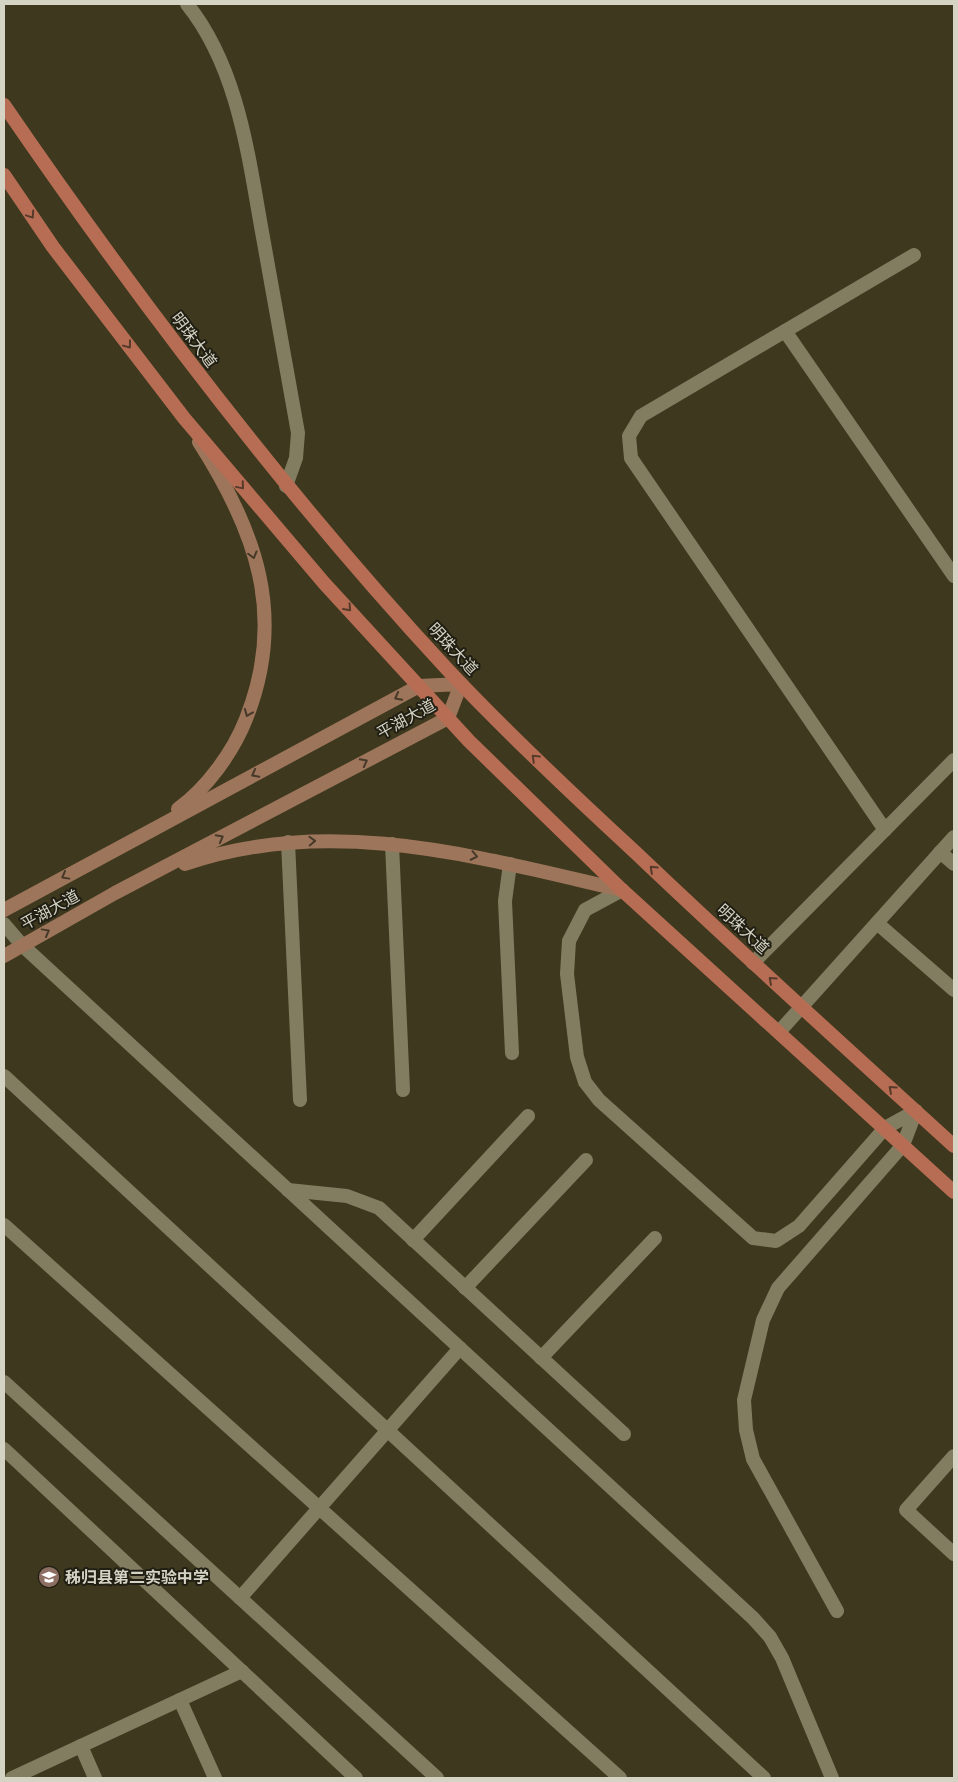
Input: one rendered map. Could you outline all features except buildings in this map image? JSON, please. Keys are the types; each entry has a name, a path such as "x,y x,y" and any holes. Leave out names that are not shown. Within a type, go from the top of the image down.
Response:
{"main road":[{"name":"明珠大道","path":"4,105 66,195 209,389 286,486 365,578 461,684 533,756 753,963 954,1146"},
{"path":"4,175 52,247 184,418 324,583 469,741 622,890 954,1192"},
{"path":"96,859 180,808 205,783 225,759 241,732 261,672 265,639 265,605 250,541 221,479 184,418"},
{"name":"平湖大道","path":"4,910 418,686 461,684 448,718 115,893 4,956"},
{"path":"115,893 156,874 199,859 243,848 288,842 333,840 392,844 439,850 622,890"}],"street":[{"path":"188,4 211,42 225,73 245,139 298,433 296,458 286,486"},
{"path":"885,830 631,458 629,436 641,416 914,255"},
{"path":"785,331 954,576"},
{"path":"753,963 954,760"},
{"path":"779,1032 954,837"},
{"path":"288,842 300,1100"},
{"path":"392,844 403,1090"},
{"path":"940,852 954,864"},
{"path":"510,864 505,901 512,1053"},
{"path":"622,890 585,910 569,941 567,974 577,1057 585,1082 599,1100 753,1238 776,1241 799,1226 885,1128 916,1112"},
{"path":"877,922 954,990"},
{"path":"4,924 22,945 753,1618 764,1630 782,1658 832,1778"},
{"path":"4,1076 764,1778"},
{"path":"837,1610 753,1459 746,1430 744,1400 763,1320 778,1288 903,1145 916,1112"},
{"path":"413,1240 528,1116"},
{"path":"466,1288 586,1160"},
{"path":"288,1190 347,1196 379,1208 624,1434"},
{"path":"4,1225 620,1778"},
{"path":"541,1358 655,1238"},
{"path":"240,1598 460,1348"},
{"path":"4,1382 437,1778"},
{"path":"4,1449 356,1778"},
{"path":"954,1456 906,1510 954,1554"},
{"path":"12,1778 242,1671"},
{"path":"180,1700 215,1778"},
{"path":"81,1746 96,1778"}],"place":[{"name":"秭归县第二实验中学","path":"49,1577"}]}
